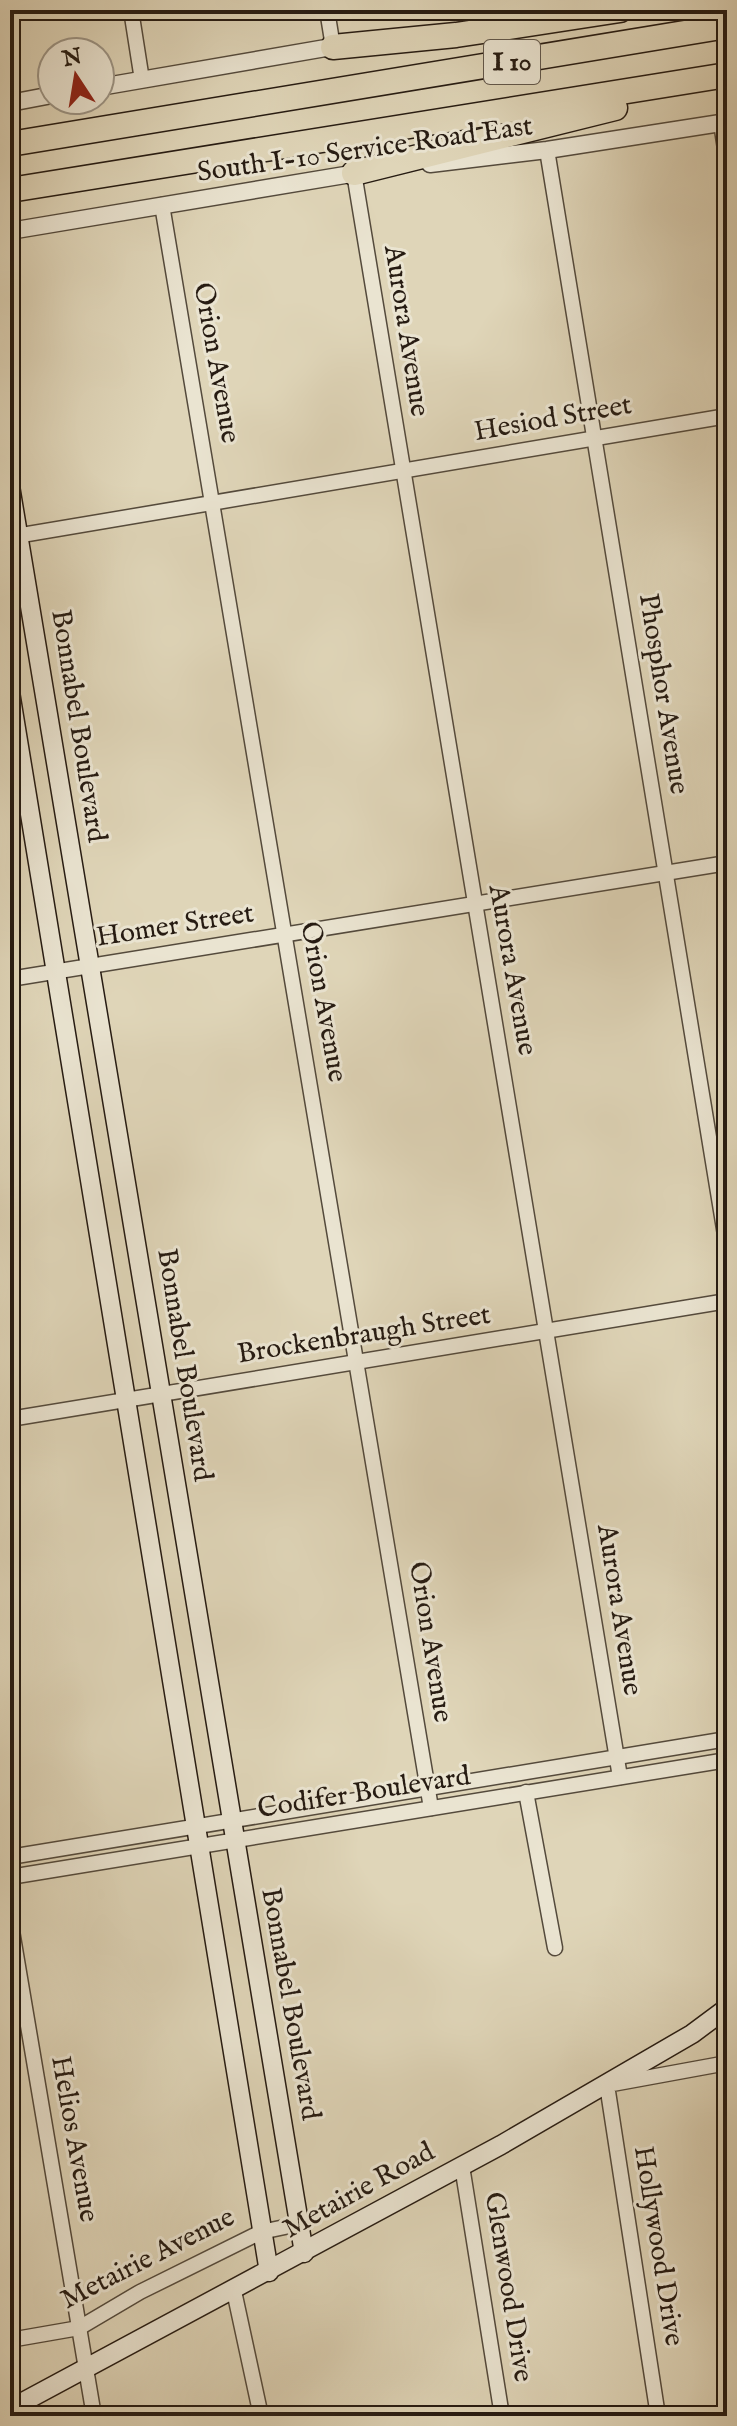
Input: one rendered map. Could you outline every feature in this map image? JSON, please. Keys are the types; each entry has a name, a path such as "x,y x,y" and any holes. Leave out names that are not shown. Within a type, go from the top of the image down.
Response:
{"highway":[{"path":"333,47 456,35 620,10"},
{"name":"I 10","path":"10,144 727,26"},
{"path":"354,173 727,78"},
{"name":"I 10","path":"10,190 727,78"}],"main road":[{"name":"Bonnabel Boulevard","path":"10,486 14,537 89,966 304,2253"},
{"path":"10,692 269,2272"},
{"name":"Metairie Road","path":"10,2409 234,2291 607,2085 727,2008"}],"street":[{"path":"131,10 142,80"},
{"path":"327,10 333,47"},
{"path":"116,84 524,12 550,10"},
{"path":"14,104 36,99"},
{"path":"724,122 727,162"},
{"name":"South I-10 Service Road East","path":"10,231 354,173 547,150 724,122"},
{"name":"Phosphor Avenue","path":"547,150 727,1247"},
{"name":"Aurora Avenue","path":"354,173 620,1777"},
{"name":"Orion Avenue","path":"162,205 431,1808"},
{"path":"10,218 44,227"},
{"name":"Hesiod Street","path":"14,537 727,416"},
{"name":"Homer Street","path":"10,979 727,863"},
{"name":"Brockenbraugh Street","path":"10,1419 727,1301"},
{"name":"Codifer Boulevard","path":"10,1857 727,1739"},
{"name":"Codifer Boulevard","path":"10,1877 727,1760"},
{"path":"526,1792 555,1948"},
{"name":"Helios Avenue","path":"10,1919 94,2416"},
{"path":"607,2085 727,2063"},
{"name":"Hollywood Drive","path":"607,2085 658,2416"},
{"name":"Glenwood Drive","path":"462,2166 502,2416"},
{"name":"Metairie Avenue","path":"10,2340 79,2328 140,2292 261,2232 299,2224"},
{"path":"234,2291 261,2416"}]}
